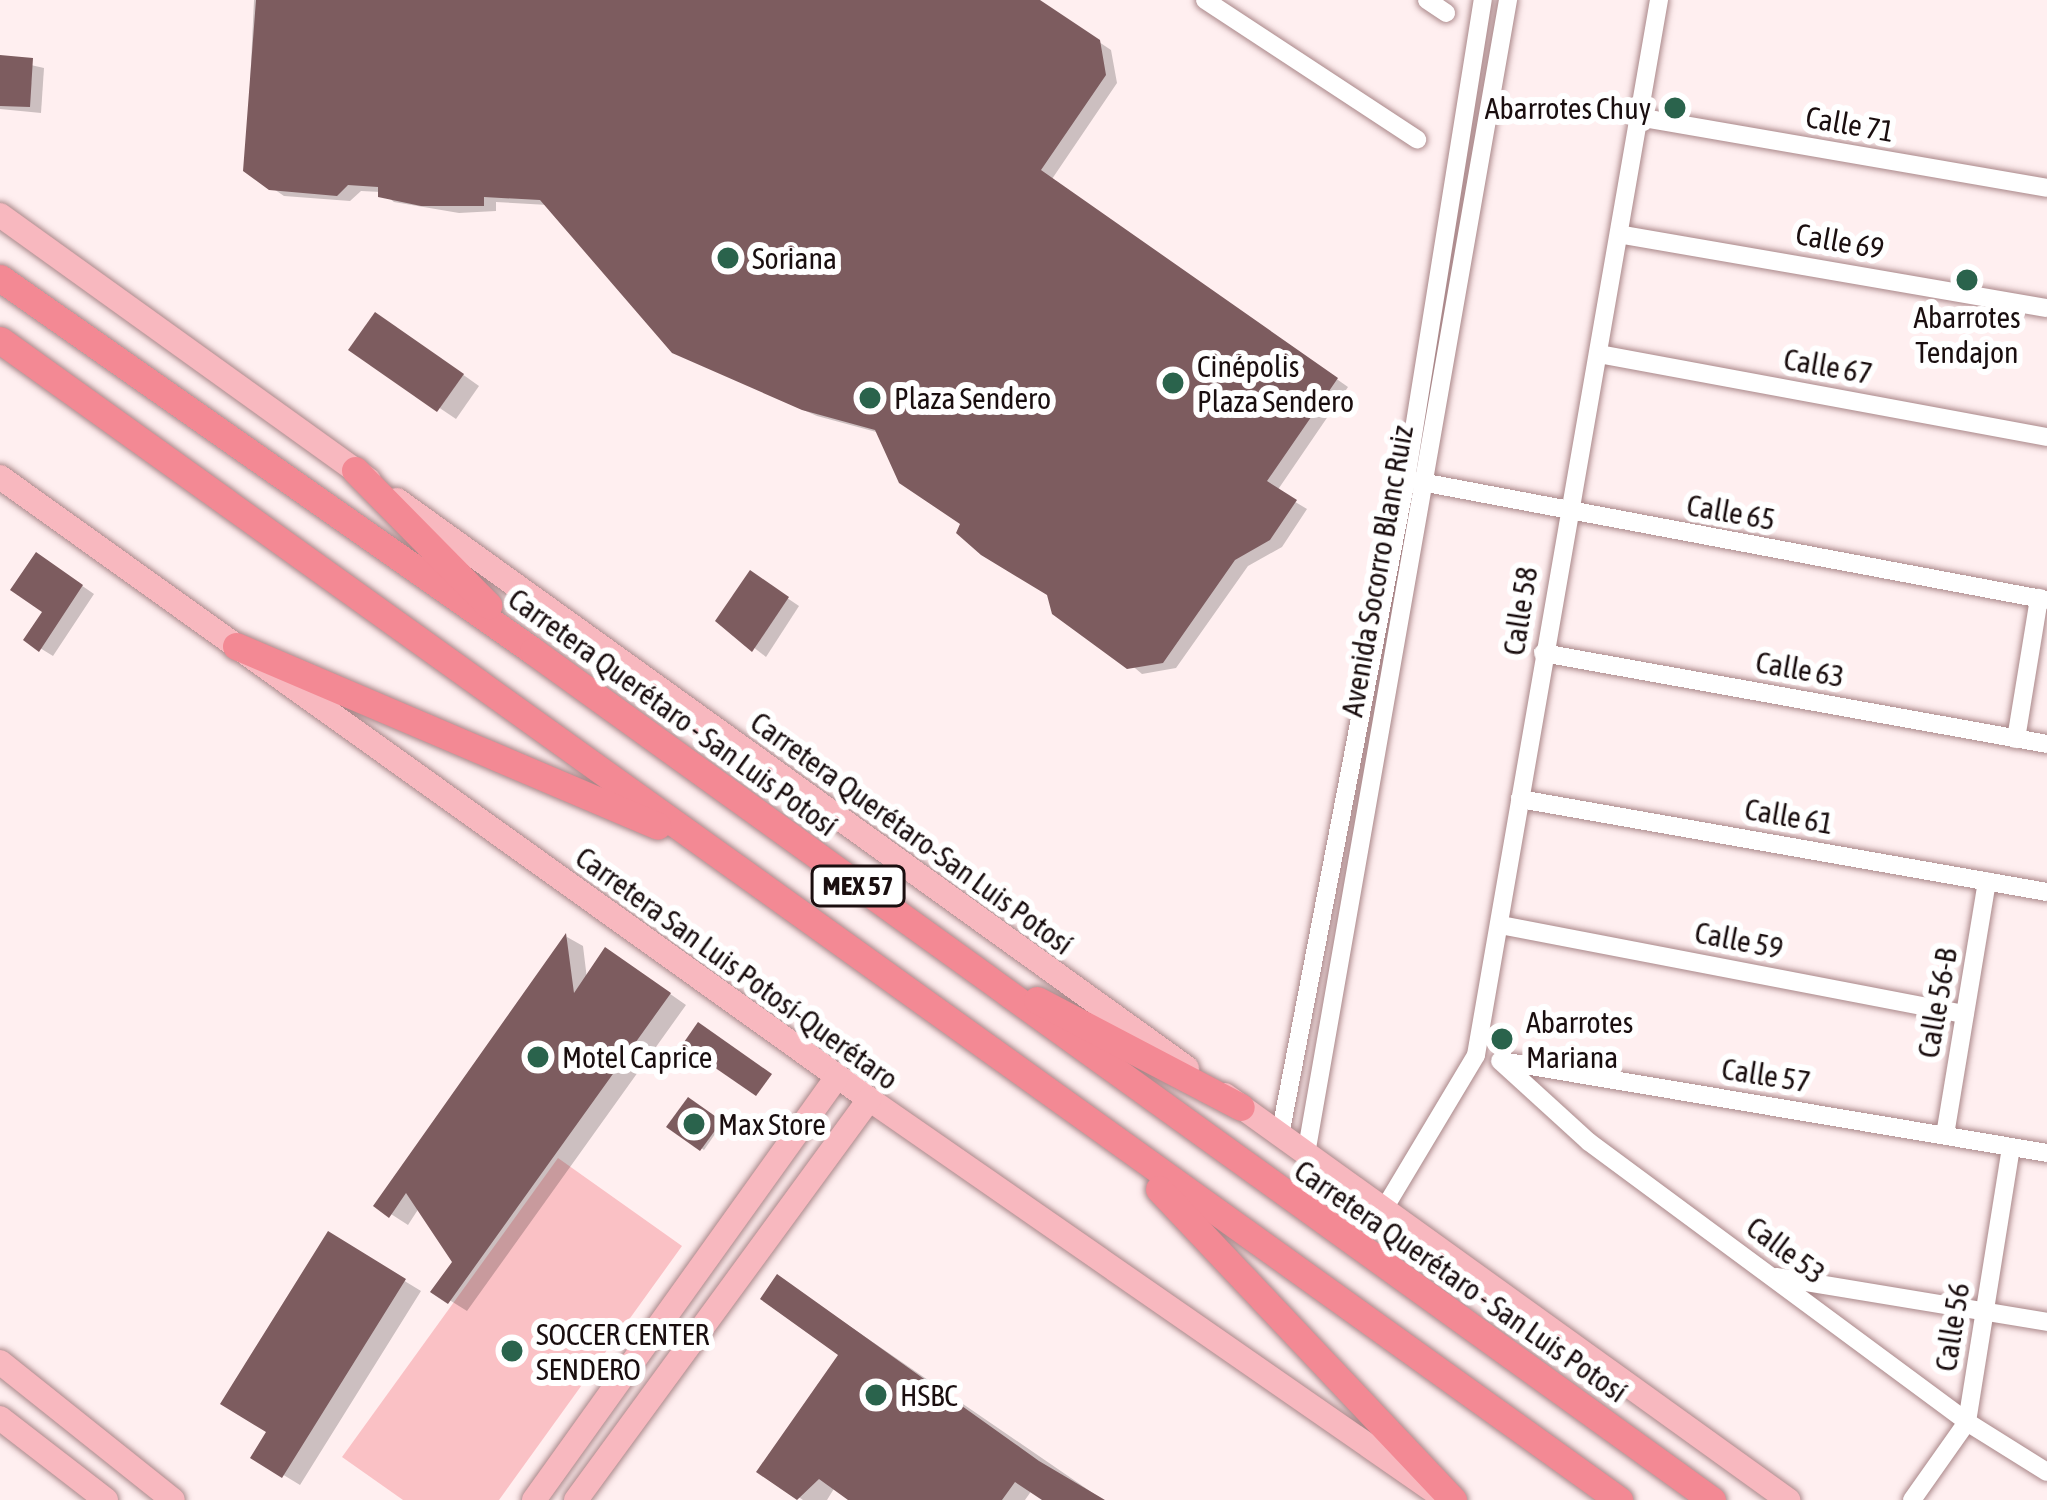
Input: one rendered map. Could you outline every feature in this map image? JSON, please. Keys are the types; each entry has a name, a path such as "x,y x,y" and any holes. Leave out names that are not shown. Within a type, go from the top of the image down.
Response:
{"highway":[{"name":"Carretera Querétaro - San Luis Potosí","path":"0,278 533,651 1712,1500"},
{"name":"MEX 57","path":"0,340 1619,1500"},
{"path":"355,470 533,651"},
{"path":"236,646 706,846"},
{"path":"956,958 1241,1107"},
{"path":"1119,1146 1449,1500"}],"main road":[{"name":"Carretera Querétaro-San Luis Potosí","path":"0,214 1788,1500"},
{"name":"Carretera San Luis Potosí-Querétaro","path":"0,477 868,1099 1449,1500"},
{"path":"533,1500 837,1077"},
{"path":"576,1500 868,1099"},
{"path":"720,1239 752,1262"},
{"path":"0,1362 173,1500"},
{"path":"0,1418 106,1500"}],"street":[{"path":"1205,0 1417,139"},
{"path":"1427,0 1446,13"},
{"name":"Avenida Socorro Blanc Ruiz","path":"1306,1154 1468,170 1486,37 1483,0"},
{"name":"Avenida Socorro Blanc Ruiz","path":"1486,37 1508,0"},
{"name":"Calle 58","path":"1384,1209 1476,1055 1567,513 1623,235 1660,0"},
{"name":"Calle 71","path":"1643,118 2047,188"},
{"name":"Calle 69","path":"1623,235 2047,308"},
{"name":"Calle 67","path":"1599,354 2047,437"},
{"name":"Avenida Socorro Blanc Ruiz","path":"1280,1135 1414,481"},
{"name":"Calle 65","path":"1414,481 2043,599"},
{"path":"2016,739 2043,599"},
{"name":"Calle 63","path":"1543,653 2047,744"},
{"name":"Calle 61","path":"1520,799 2047,892"},
{"name":"Calle 56-B","path":"1945,1135 1988,881"},
{"name":"Calle 59","path":"1501,925 1965,1014"},
{"path":"1297,1051 1310,1061 1322,1056"},
{"name":"Calle 57","path":"1476,1055 2047,1153"},
{"name":"Calle 53","path":"1500,1061 1589,1142 1967,1422 2047,1472"},
{"name":"Calle 56","path":"1912,1500 1967,1422 2011,1147"},
{"path":"1772,1276 2047,1322"}],"shaded area":[{"name":"SOCCER CENTER SENDERO","path":"558,1158 682,1246 499,1500 403,1500 342,1457"}],"building":[{"path":"256,0 1040,0 1100,40 1106,75 1041,170 1338,378 1267,481 1297,500 1270,540 1235,560 1163,663 1127,669 1052,614 1047,595 981,555 956,533 960,524 899,483 875,430 802,410 672,353 540,200 484,197 484,206 421,206 378,197 378,187 348,185 337,196 269,190 243,171"},
{"path":"0,55 33,58 30,107 0,106"},
{"path":"375,312 464,374 437,412 348,350"},
{"path":"36,552 83,585 39,652 23,640 42,612 10,590"},
{"path":"750,570 789,597 752,652 715,621"},
{"path":"566,933 574,993 605,947 671,993 448,1304 430,1292 452,1262 406,1193 389,1218 373,1206"},
{"path":"698,1022 772,1074 756,1096 682,1045"},
{"name":"Max Store","path":"688,1097 722,1121 700,1151 666,1127"},
{"path":"328,1231 406,1279 282,1478 250,1458 266,1432 220,1404"},
{"name":"HSBC","path":"777,1274 1039,1461 1105,1500 1042,1500 1015,1482 1002,1500 848,1500 819,1479 797,1500 756,1472 838,1355 760,1299"}],"place":[{"name":"Abarrotes Chuy","path":"1675,108"},
{"name":"Soriana","path":"728,258"},
{"name":"Abarrotes Tendajon","path":"1967,280"},
{"name":"Cinépolis Plaza Sendero","path":"1173,383"},
{"name":"Plaza Sendero","path":"870,398"},
{"name":"Abarrotes Mariana","path":"1502,1039"},
{"name":"Motel Caprice","path":"538,1057"},
{"name":"Max Store","path":"694,1124"},
{"name":"SOCCER CENTER SENDERO","path":"512,1351"},
{"name":"HSBC","path":"876,1395"}]}
